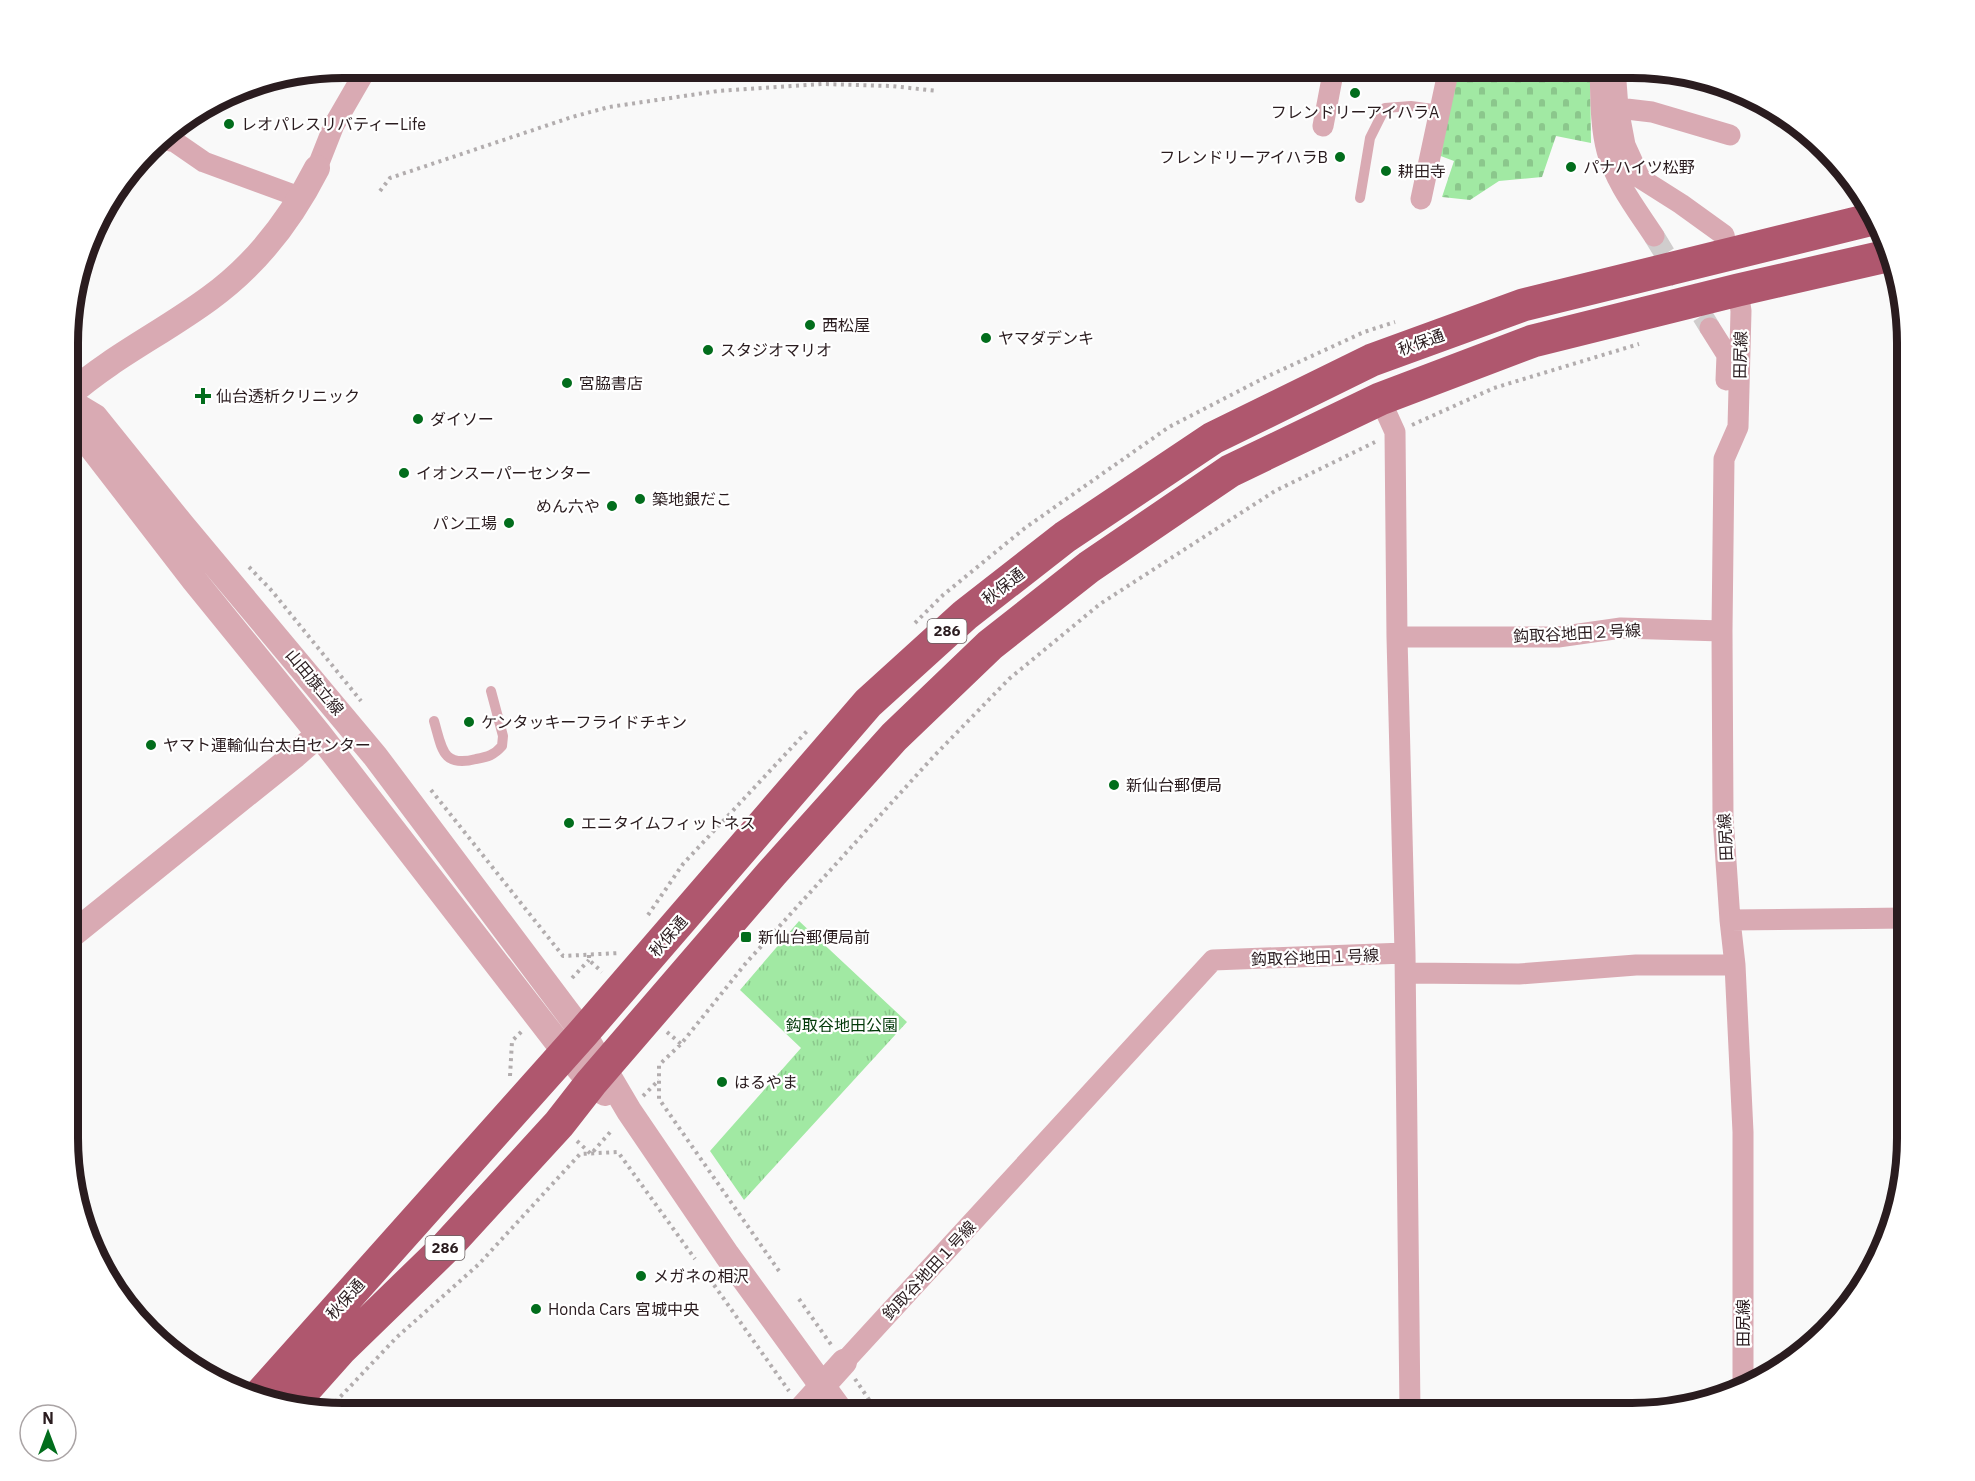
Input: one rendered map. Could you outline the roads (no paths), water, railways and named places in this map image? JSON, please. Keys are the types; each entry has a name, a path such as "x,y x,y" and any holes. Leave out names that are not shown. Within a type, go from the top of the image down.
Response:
{"highway":[{"name":"秋保通","path":"264,1391 574,1042 868,703 965,615 1065,537 1213,438 1372,360 1523,304 1867,220"},
{"name":"秋保通","path":"296,1399 340,1350 447,1246 559,1124 598,1075 772,873 894,737 990,645 1089,567 1230,471 1380,399 1533,340 1883,257"}],"street":[{"path":"78,388 100,370 211,298 270,242 302,198 334,125 361,78"},
{"path":"1323,126 1332,78"},
{"path":"1421,200 1447,78"},
{"path":"1600,78 1601,108 1607,152 1625,191 1654,236"},
{"path":"1615,78 1625,145 1640,178 1724,235 1728,254"},
{"path":"1618,108 1652,112 1730,135"},
{"path":"172,141 204,162 302,198"},
{"name":"田尻線","path":"1738,290 1741,311 1738,427 1724,459 1722,631 1723,818 1735,965 1743,1132 1743,1379"},
{"path":"1710,328 1727,355 1724,459"},
{"path":"1380,399 1395,432 1397,637 1405,963 1410,1403"},
{"name":"山田旗立線","path":"78,407 95,417 375,756 598,1075 636,1104 727,1255 835,1403"},
{"name":"山田旗立線","path":"78,429 186,571 574,1042"},
{"name":"鈎取谷地田２号線","path":"1397,637 1557,637 1621,628 1722,631"},
{"path":"78,930 319,734"},
{"path":"1730,920 1897,918"},
{"name":"鈎取谷地田１号線","path":"844,1362 1213,960 1405,963 1519,974 1636,965 1735,965"},
{"path":"794,1403 823,1387 844,1362"}],"lane":[{"path":"1360,198 1370,138 1385,108 1411,106 1440,110"},
{"path":"434,721 443,751 451,759 465,762 489,756 502,746 503,736 491,691"}],"tunnel":[{"path":"1654,236 1710,328"}],"place":[{"name":"フレンドリーアイハラA","path":"1355,93"},
{"name":"レオパレスリバティーLife","path":"229,124"},
{"name":"フレンドリーアイハラB","path":"1340,157"},
{"name":"パナハイツ松野","path":"1571,167"},
{"name":"耕田寺","path":"1386,171"},
{"name":"西松屋","path":"810,325"},
{"name":"ヤマダデンキ","path":"986,338"},
{"name":"スタジオマリオ","path":"708,350"},
{"name":"宮脇書店","path":"567,383"},
{"name":"仙台透析クリニック","path":"203,396"},
{"name":"ダイソー","path":"418,419"},
{"name":"イオンスーパーセンター","path":"404,473"},
{"name":"築地銀だこ","path":"640,499"},
{"name":"めん六や","path":"612,506"},
{"name":"パン工場","path":"509,523"},
{"name":"ケンタッキーフライドチキン","path":"469,722"},
{"name":"ヤマト運輸仙台太白センター","path":"151,745"},
{"name":"新仙台郵便局","path":"1114,785"},
{"name":"エニタイムフィットネス","path":"569,823"},
{"name":"新仙台郵便局前","path":"746,937"},
{"name":"はるやま","path":"722,1082"},
{"name":"メガネの相沢","path":"641,1276"},
{"name":"Honda Cars 宮城中央","path":"536,1309"}],"park label":[{"name":"鈎取谷地田公園","path":"842,1025"}]}
